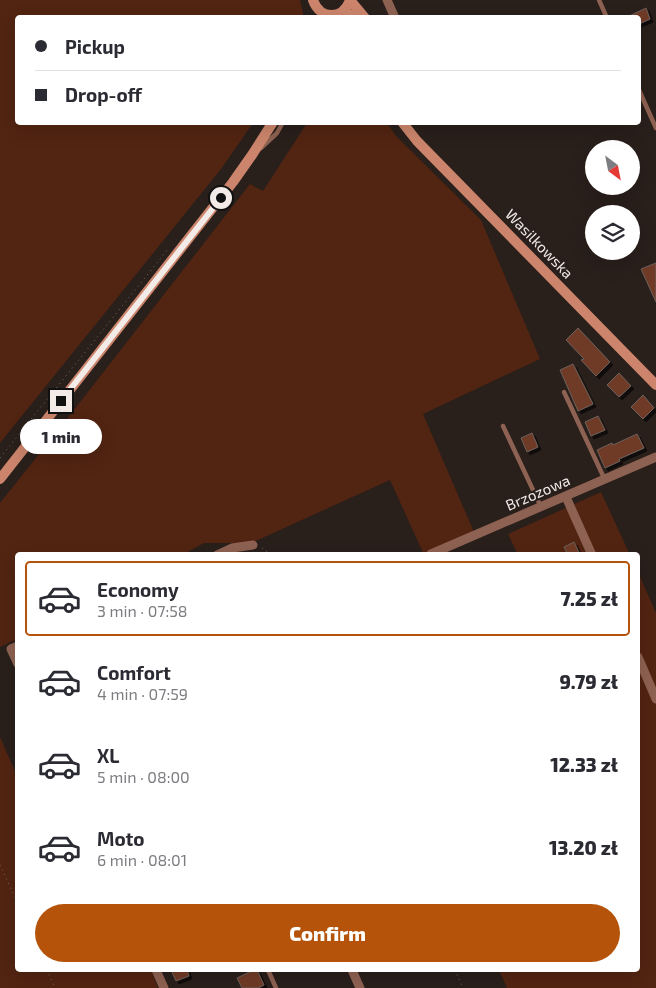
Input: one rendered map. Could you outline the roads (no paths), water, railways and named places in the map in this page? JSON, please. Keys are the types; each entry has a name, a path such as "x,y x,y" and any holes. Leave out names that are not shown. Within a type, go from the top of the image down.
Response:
{"main road":[{"path":"313,0 318,14"},
{"path":"335,15 344,11 350,0"},
{"path":"350,0 362,15"},
{"path":"344,11 350,15"},
{"path":"0,479 227,190 252,156 271,125"},
{"name":"Wasilkowska","path":"404,125 417,141 656,385"}],"street":[{"path":"387,0 394,15"},
{"name":"Brzozowa","path":"436,552 656,457"},
{"path":"566,497 591,552"},
{"path":"223,552 232,548 253,545"},
{"path":"15,647 11,649 15,658"},
{"path":"640,662 656,699"},
{"path":"157,972 164,988"},
{"path":"353,972 360,988"}],"lane":[{"path":"599,0 605,15"},
{"path":"641,94 656,128"},
{"path":"252,156 277,133 281,125"},
{"path":"564,392 605,480"},
{"path":"503,426 541,507"},
{"path":"269,972 276,988"}]}
